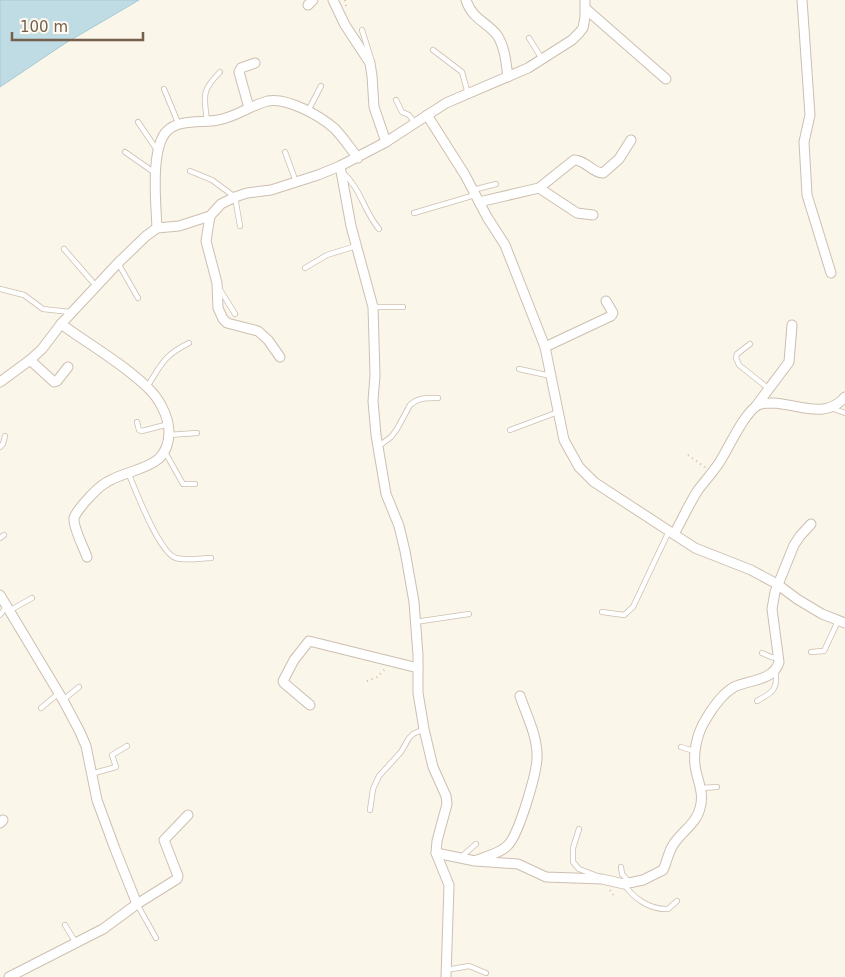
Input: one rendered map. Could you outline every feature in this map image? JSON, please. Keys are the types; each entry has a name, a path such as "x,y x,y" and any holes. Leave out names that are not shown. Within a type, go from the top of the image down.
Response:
{"street":[{"path":"333,0 371,69 374,107 386,142"},
{"path":"466,0 481,22 495,33 501,41 508,77"},
{"path":"802,0 810,115 804,142 807,195 831,273"},
{"path":"0,382 30,360 138,241 158,228 179,226 210,216 221,204 247,193 271,190 340,168 386,142 446,103 528,68 572,40 582,28 587,3"},
{"path":"587,3 666,79"},
{"path":"249,108 239,72 241,68 255,63"},
{"path":"158,228 156,173 158,150 166,131 173,126 231,117 269,101 280,100 291,103 322,119 333,128 358,158"},
{"path":"427,115 465,175 505,245 544,347 564,440 579,467 594,482 696,548 751,570 777,584 797,599 842,622"},
{"path":"476,196 539,188 574,160 579,160 597,172 603,173 620,159 631,140"},
{"path":"340,168 356,246 373,307 375,375 373,401 378,447 386,494 399,526 405,551 416,622 418,693 424,729 428,750 446,796 447,804 437,841 436,853 449,885 446,974"},
{"path":"539,188 576,213 594,215"},
{"path":"210,216 206,241 218,287 218,308 224,321 258,331 268,340 280,357"},
{"path":"544,347 611,316 613,313 606,301"},
{"path":"62,324 147,387 163,409 168,424 169,435 165,452 157,461 108,481 96,490 79,508 74,517 75,525 88,557"},
{"path":"672,533 698,491 719,464 735,432 789,362 792,325"},
{"path":"30,360 54,382 57,381 68,367"},
{"path":"756,406 768,402 786,403 814,409 831,408 837,406 845,397"},
{"path":"436,853 460,859 518,864 546,878 602,879 627,884 643,880 663,870 670,850 698,816 701,807 701,788 694,763 698,739 705,720 726,693 735,686 775,670 779,662 772,610 777,584 794,545 811,524"},
{"path":"0,595 80,732 86,746 91,774 104,822 137,904"},
{"path":"310,705 284,684 283,681 294,660 309,641 418,668"},
{"path":"475,861 509,845 524,811 536,766 536,746 520,696"},
{"path":"9,977 77,944 103,929 137,904 178,878 164,840 188,815"}],"lane":[{"path":"362,30 372,57 371,69"},
{"path":"529,38 542,59"},
{"path":"433,50 462,72 468,94"},
{"path":"208,122 205,101 206,91 209,83 220,72"},
{"path":"308,112 321,86"},
{"path":"164,89 179,125"},
{"path":"396,100 402,112 410,116 415,123"},
{"path":"138,122 158,150"},
{"path":"126,152 156,173"},
{"path":"285,152 296,182"},
{"path":"340,168 352,180 368,214 379,229"},
{"path":"190,171 212,180 235,197 240,226"},
{"path":"414,213 476,196 496,184"},
{"path":"305,268 327,255 356,246"},
{"path":"64,249 96,286"},
{"path":"118,263 138,298"},
{"path":"218,287 235,314"},
{"path":"0,289 24,295 43,309 72,312"},
{"path":"373,307 403,307"},
{"path":"147,387 166,357 176,349 189,343"},
{"path":"750,344 737,354 737,362 769,389"},
{"path":"519,368 551,376"},
{"path":"378,447 391,437 414,401 421,398 438,398"},
{"path":"831,408 845,413"},
{"path":"510,430 558,412"},
{"path":"137,422 139,430 142,431 168,424"},
{"path":"169,435 197,433"},
{"path":"0,447 5,436"},
{"path":"165,452 183,484 185,486 195,484"},
{"path":"128,472 145,514 167,552 178,558 211,558"},
{"path":"602,612 624,615 633,607 672,533"},
{"path":"0,615 8,609 32,598"},
{"path":"416,622 469,614"},
{"path":"811,652 824,651 842,622"},
{"path":"762,653 778,658"},
{"path":"757,701 773,691 776,683 775,670"},
{"path":"41,708 79,687"},
{"path":"370,810 373,789 379,776 401,752 409,738 424,729"},
{"path":"91,774 116,766 112,755 127,746"},
{"path":"681,747 695,752"},
{"path":"701,788 717,787"},
{"path":"579,829 573,848 572,862 579,869 595,874 602,879"},
{"path":"460,859 476,844"},
{"path":"621,867 622,874 635,898 658,908 668,909 677,901"},
{"path":"137,904 156,938"},
{"path":"65,925 77,944"},
{"path":"446,974 469,966 486,974"}],"path":[{"path":"688,454 712,473"},
{"path":"366,682 377,677 393,662"}],"water":[{"path":"0,0 139,0 64,44 0,87"}]}
